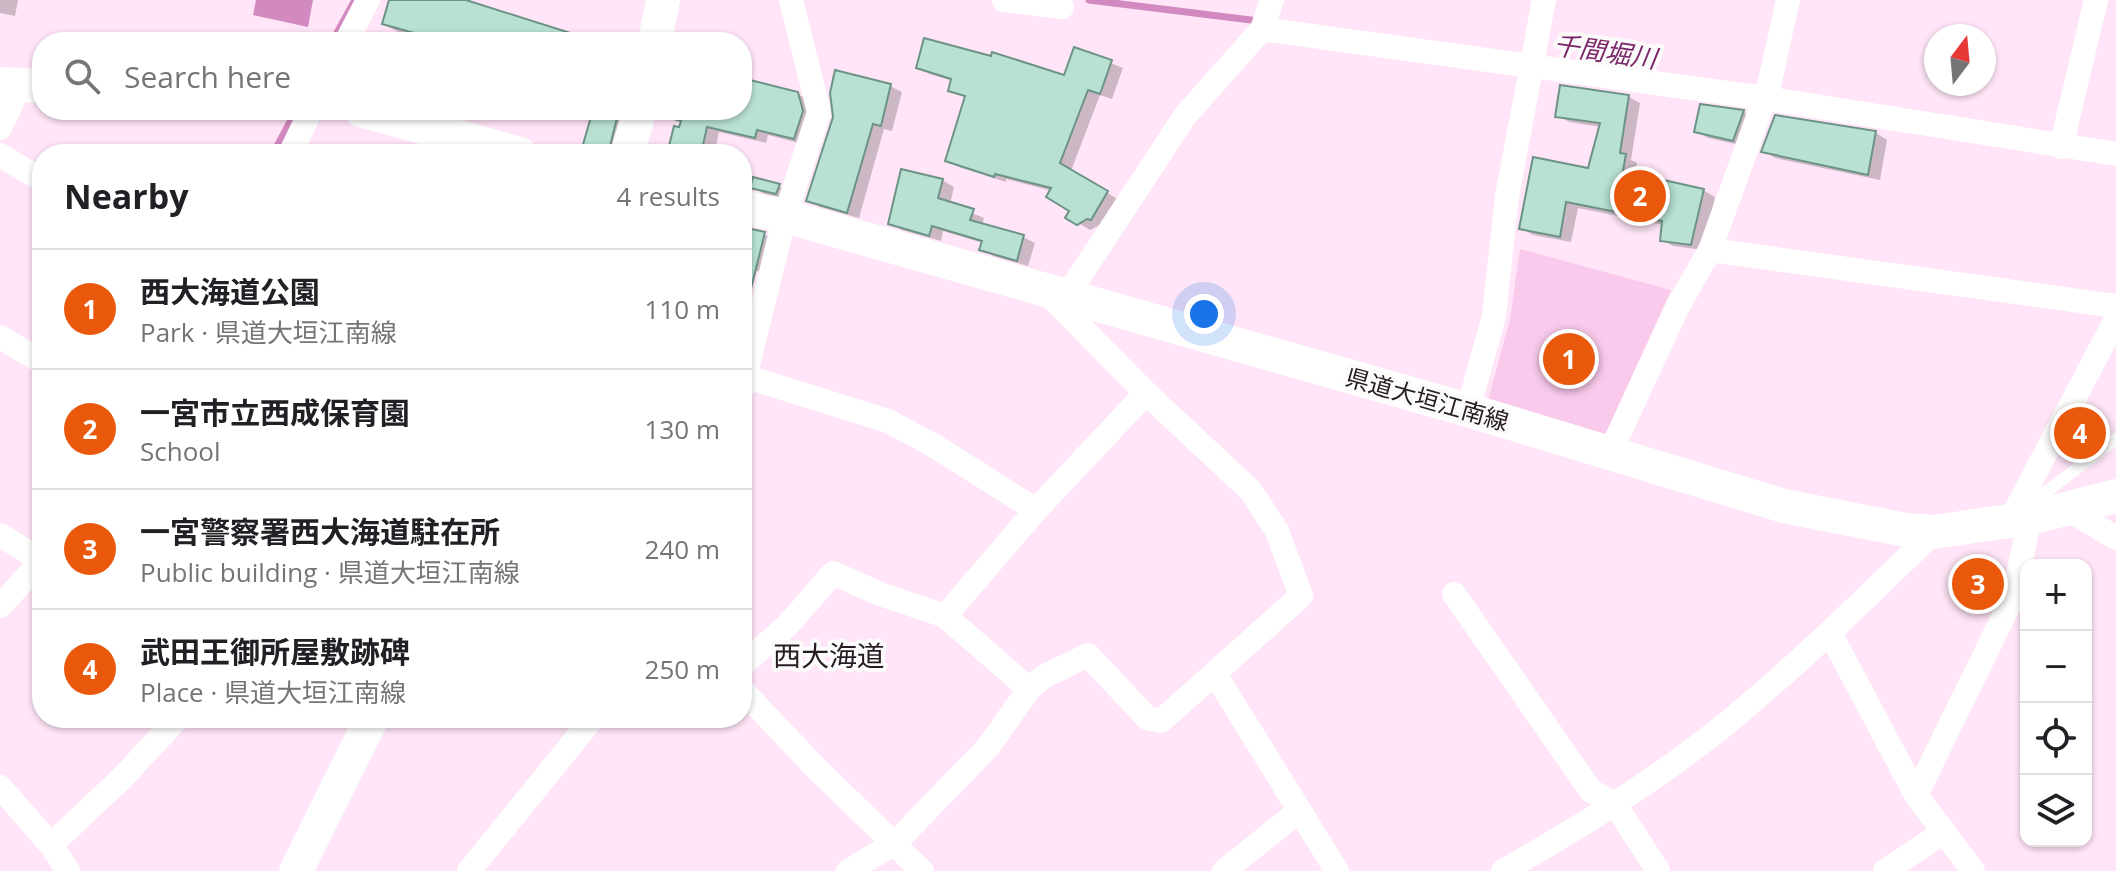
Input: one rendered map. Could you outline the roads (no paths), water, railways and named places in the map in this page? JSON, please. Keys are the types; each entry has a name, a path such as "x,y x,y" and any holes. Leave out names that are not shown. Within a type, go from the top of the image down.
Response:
{"main road":[{"path":"657,32 663,0"},
{"path":"397,120 484,144"},
{"path":"630,144 637,120"},
{"name":"県道大垣江南線","path":"752,209 1468,410 1784,506 1906,530 1934,532 2067,509 2116,496"},
{"path":"296,871 367,728"}],"street":[{"path":"351,32 368,0"},
{"path":"752,350 785,216 819,112 791,0"},
{"path":"1004,0 1062,7"},
{"path":"1468,410 1494,316 1507,196 1544,0"},
{"path":"1609,455 1678,306 1710,250 1767,92 1788,0"},
{"path":"2064,136 2096,0"},
{"path":"848,871 895,843 989,746 1029,689 1043,677 1088,655 1147,718 1161,721 1301,596 1277,531 1251,491 1146,393 1055,294 1185,116 1267,14 1531,57 2064,136 2116,154"},
{"path":"0,128 21,85"},
{"path":"295,144 306,120"},
{"path":"0,155 32,174"},
{"path":"1710,250 2116,306"},
{"path":"1916,795 2013,597 2020,518 2116,319"},
{"path":"0,337 32,356"},
{"path":"752,385 888,421 933,445 1036,510"},
{"path":"945,616 1036,510 1146,393"},
{"path":"2067,509 2116,538"},
{"path":"1503,871 1587,824 1726,724 1830,633 1934,532"},
{"path":"0,535 32,555"},
{"path":"0,606 32,572"},
{"path":"752,656 787,626 833,573 880,594 945,616 1029,689"},
{"path":"1454,594 1591,791 1615,804 1658,871"},
{"path":"1830,633 1916,795 1973,871"},
{"path":"1215,674 1337,871"},
{"path":"752,701 922,871"},
{"path":"51,845 122,778 169,728"},
{"path":"469,871 585,728"},
{"path":"0,787 51,845 68,871"},
{"path":"1224,871 1299,811"},
{"path":"1885,871 1944,832"}],"lane":[{"path":"2020,518 2116,439"}],"waterway":[{"name":"千間堀川","path":"337,32 355,0"},
{"name":"千間堀川","path":"1089,0 1259,21"},
{"name":"千間堀川","path":"278,144 291,120"}],"place":[{"name":"一宮市立西成保育園","path":"1640,196"},
{"name":"西大海道公園","path":"1569,359"},
{"name":"武田王御所屋敷跡碑","path":"2080,433"},
{"name":"一宮警察署西大海道駐在所","path":"1978,584"}],"district":[{"name":"西大海道","path":"829,656"}]}
